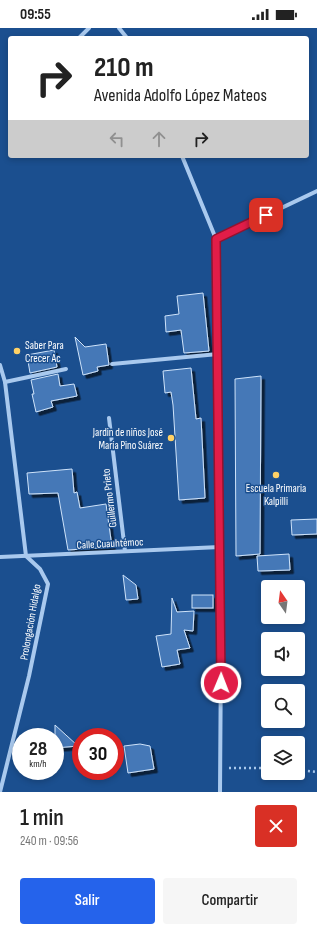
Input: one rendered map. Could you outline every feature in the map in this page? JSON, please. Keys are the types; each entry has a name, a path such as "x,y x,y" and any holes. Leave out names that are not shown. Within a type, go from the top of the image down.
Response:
{"street":[{"path":"81,36 89,28"},
{"path":"119,28 125,36"},
{"path":"183,158 216,239 220,548 220,792"},
{"path":"216,239 317,191"},
{"path":"112,364 218,354"},
{"path":"0,365 4,382 26,556"},
{"path":"4,382 66,369"},
{"name":"Guillermo Prieto","path":"109,418 125,551"},
{"name":"Calle Cuauhtémoc","path":"0,557 220,548"},
{"name":"Prolongación Hidalgo","path":"0,792 29,676 48,584 40,569 26,556"}],"path":[{"path":"220,768 261,768"},
{"path":"305,771 317,772"}],"building":[{"path":"203,293 209,351 184,353 181,330 166,332 165,316 179,314 177,296"},
{"path":"75,337 85,347 106,344 109,365 97,367 98,371 83,375"},
{"path":"54,350 57,367 30,373 27,355"},
{"path":"191,368 196,419 201,418 205,498 179,500 173,405 171,392 165,393 163,371"},
{"path":"58,374 60,386 74,384 77,396 51,401 53,407 36,412 31,380"},
{"path":"261,376 260,554 236,556 235,379"},
{"path":"72,469 74,493 77,492 80,508 106,504 112,547 68,550 58,493 29,494 27,473"},
{"path":"317,519 317,534 292,535 291,520"},
{"path":"289,554 290,570 258,571 257,556"},
{"path":"123,575 136,585 138,599 126,600"},
{"path":"192,595 213,595 213,608 192,608"},
{"path":"172,598 177,612 194,611 193,631 184,630 190,648 177,650 180,664 162,667 156,636 171,634"},
{"path":"64,733 72,741 72,747 64,747"},
{"path":"140,744 150,746 154,769 128,773 124,746"}],"place":[{"name":"Saber Para Crecer Ac","path":"17,351"},
{"name":"Jardin de niños José María Pino Suárez","path":"171,438"},
{"name":"Escuela Primaria Kalpilli","path":"276,475"}],"route":[{"path":"221,683 216,239 266,215"}]}
